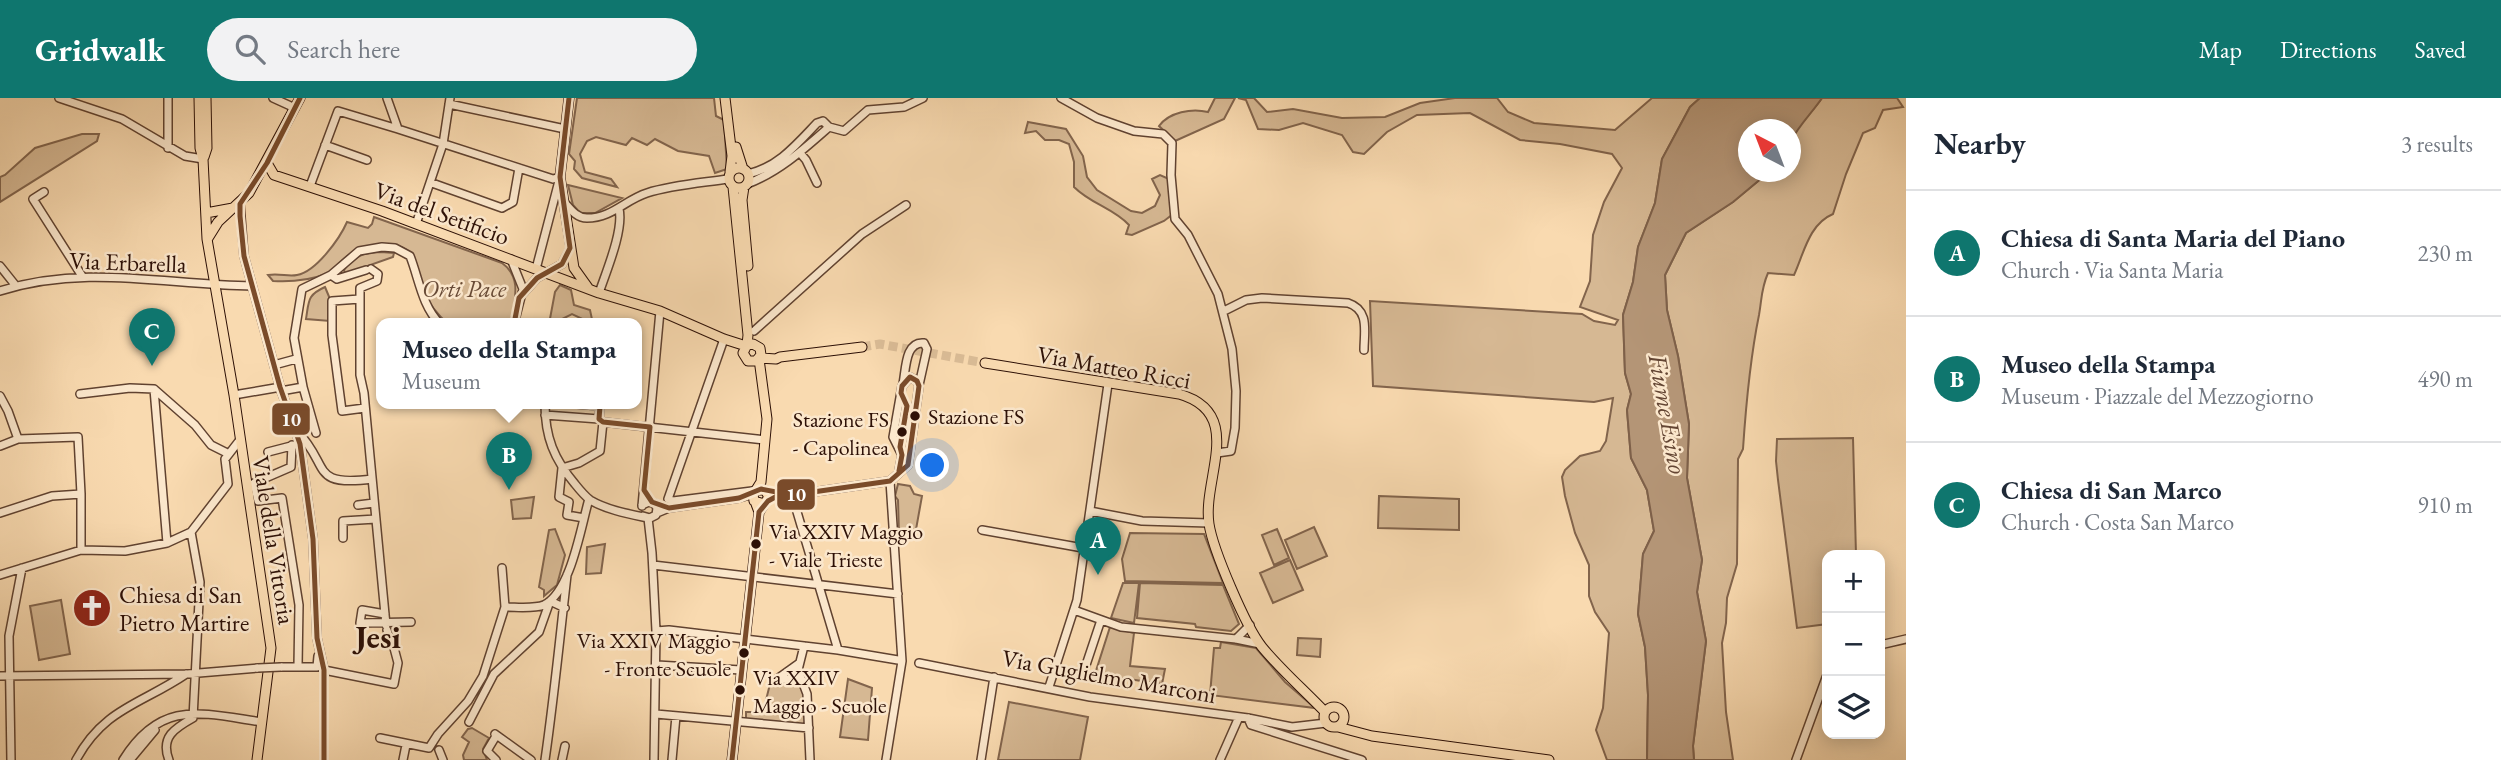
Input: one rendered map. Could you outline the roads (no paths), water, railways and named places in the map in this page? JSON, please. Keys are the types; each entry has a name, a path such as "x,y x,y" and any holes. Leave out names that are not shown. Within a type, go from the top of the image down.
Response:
{"main road":[{"path":"199,98 200,148 203,159"},
{"path":"203,159 207,148 206,98"},
{"path":"208,239 218,222 240,204 253,186 300,98"},
{"path":"569,98 560,177 576,273 595,292"},
{"path":"725,98 732,156 742,200 753,352 761,380 767,419 732,760"},
{"path":"730,98 737,155 745,171"},
{"name":"Viale della Vittoria","path":"203,159 214,286 234,395 271,648 257,760"},
{"path":"267,163 271,172 280,177"},
{"path":"737,182 736,168 745,171"},
{"path":"737,182 745,171"},
{"path":"253,186 280,177"},
{"name":"Via del Setificio","path":"280,177 511,258 595,292 660,311 753,352"},
{"path":"206,214 240,204"},
{"path":"730,341 742,337 751,328"},
{"path":"753,352 778,358 862,347"},
{"path":"761,380 778,358"},
{"name":"Via Matteo Ricci","path":"985,363 1179,394 1202,404 1216,425 1216,453 1209,508 1214,545 1260,644 1327,715"},
{"path":"1341,723 1341,709 1327,715 1331,727 1341,723 1372,736 1549,760"}],"street":[{"path":"59,98 122,119 189,158 203,159"},
{"path":"168,98 169,148"},
{"path":"273,98 295,108"},
{"path":"387,98 398,129"},
{"path":"745,171 761,170 776,163 817,123 824,121 829,127 844,131 868,110 904,107 923,98"},
{"path":"1061,98 1097,118 1134,131 1168,137 1172,149 1171,175 1177,223 1188,235 1219,294 1235,369 1235,428 1231,451 1216,453"},
{"path":"416,224 443,144 449,101 565,129"},
{"path":"310,186 338,111 554,179 560,177 541,270 519,298"},
{"path":"565,203 580,217 589,218 619,209 634,197 671,187 764,177 800,153 829,127"},
{"path":"326,145 367,160"},
{"path":"800,153 817,183"},
{"path":"432,183 502,208 513,202 519,168"},
{"path":"44,192 33,199 82,276"},
{"path":"240,204 244,257 274,365 278,390 296,430 313,452 323,472 340,482 372,481"},
{"path":"751,328 764,323 862,234 906,205"},
{"path":"595,292 619,225 619,209"},
{"path":"229,212 240,216"},
{"path":"316,433 296,359 294,338 302,289 331,275 359,251 395,248 410,256 421,292 435,318"},
{"path":"541,270 562,264 570,248"},
{"path":"511,258 523,289 515,318"},
{"path":"0,266 16,286"},
{"path":"0,676 170,674 298,666 394,684 398,663 386,620 360,375 360,288 373,284 379,277 377,271 368,269 337,279 331,275"},
{"name":"Via Erbarella","path":"0,291 82,276 148,278 214,286 252,286"},
{"path":"1224,311 1246,300 1262,298 1348,303 1356,306 1363,314 1364,350"},
{"path":"360,299 332,301 332,335 342,411 365,407"},
{"path":"648,518 642,514 641,507 660,311"},
{"path":"671,505 668,499 692,431 730,341"},
{"path":"626,513 646,502 671,505 792,495 890,481 908,465 927,349 924,343 920,342 913,345 909,351 893,437 902,455 900,471"},
{"path":"274,365 296,359"},
{"path":"902,386 910,377 917,381 919,386"},
{"path":"1049,687 1074,610 1108,384"},
{"path":"234,395 303,387"},
{"path":"80,394 130,388 154,389 195,425 211,445 229,454"},
{"path":"154,389 167,543"},
{"path":"0,396 18,439"},
{"path":"545,409 550,446 562,468 589,499 648,518 671,505 750,490 760,496"},
{"path":"562,468 579,463 600,451 600,409"},
{"path":"545,415 765,440"},
{"path":"296,430 296,445 313,539 324,760"},
{"path":"0,446 18,439 78,437 81,550"},
{"path":"0,575 81,550 104,548 125,551 167,543 191,532 228,484 225,459 239,441"},
{"path":"268,452 296,445"},
{"path":"296,445 291,467 254,483 258,501 282,498 299,605 298,666"},
{"path":"562,468 559,497 569,502 567,515 583,518"},
{"path":"886,760 900,661 890,481"},
{"path":"644,490 657,513"},
{"path":"0,513 52,496 81,494"},
{"path":"792,495 838,650"},
{"path":"545,760 567,575 589,499"},
{"path":"358,505 374,503"},
{"path":"1090,511 1142,521 1209,523"},
{"path":"648,518 656,631 654,760"},
{"path":"343,538 344,521 376,519"},
{"path":"982,530 1083,548"},
{"path":"191,532 200,582 191,673 193,715"},
{"path":"653,565 898,594"},
{"path":"11,760 9,636 22,568"},
{"path":"443,760 436,749 438,734 468,701 483,676 505,607 502,568"},
{"path":"468,722 494,674 538,632 550,601 567,575"},
{"path":"505,607 541,606 550,601"},
{"path":"550,601 565,607"},
{"path":"1074,610 1121,627 1260,644"},
{"path":"386,620 411,622"},
{"path":"1084,671 1101,620"},
{"path":"1236,639 1250,625"},
{"path":"656,631 838,650 900,661"},
{"path":"0,635 9,636"},
{"path":"1885,644 1906,639"},
{"path":"804,646 798,664 807,694 810,760"},
{"name":"Via Guglielmo Marconi","path":"919,663 1132,703 1248,718 1292,727 1327,715"},
{"path":"798,664 777,679 802,680"},
{"path":"656,665 741,670"},
{"path":"76,760 94,732 114,714 191,673"},
{"path":"170,674 173,679 171,684"},
{"path":"981,760 994,677"},
{"path":"1796,760 1822,690"},
{"path":"123,760 142,735 180,714 262,722"},
{"path":"656,714 809,728"},
{"path":"169,760 166,756 168,735 193,715"},
{"path":"672,760 676,716"},
{"path":"1220,760 1239,717"},
{"path":"1248,718 1251,725 1362,760"},
{"path":"130,760 145,739 166,720"},
{"path":"496,760 487,751 495,735 531,760"},
{"path":"380,738 436,749"},
{"path":"0,743 9,743"},
{"path":"403,760 406,745"},
{"path":"562,760 565,746"}],"water":[{"name":"Fiume Esino","path":"1700,98 1822,98 1801,126 1801,119 1738,119 1738,182 1757,182 1733,202 1686,233 1665,275 1667,310 1689,424 1687,478 1702,560 1697,592 1706,641 1693,746 1694,760 1647,760 1648,695 1645,647 1638,614 1643,554 1654,531 1647,490 1631,458 1627,410 1631,394 1625,373 1623,315 1633,282 1638,247 1655,203 1662,159 1690,107"}],"tunnel":[{"path":"862,347 880,344 985,363"}],"place":[{"name":"Chiesa di San Marco","path":"152,366"},
{"name":"Stazione FS","path":"915,416"},
{"name":"Stazione FS - Capolinea","path":"902,432"},
{"name":"Museo della Stampa","path":"509,490"},
{"name":"Via XXIV Maggio - Viale Trieste","path":"756,544"},
{"name":"Chiesa di Santa Maria del Piano","path":"1098,575"},
{"name":"Chiesa di San Pietro Martire","path":"92,608"},
{"name":"Via XXIV Maggio - Fronte Scuole","path":"744,653"},
{"name":"Via XXIV Maggio - Scuole","path":"740,690"}],"district":[{"name":"Jesi","path":"378,637"}],"park label":[{"name":"Orti Pace","path":"464,288"}]}
